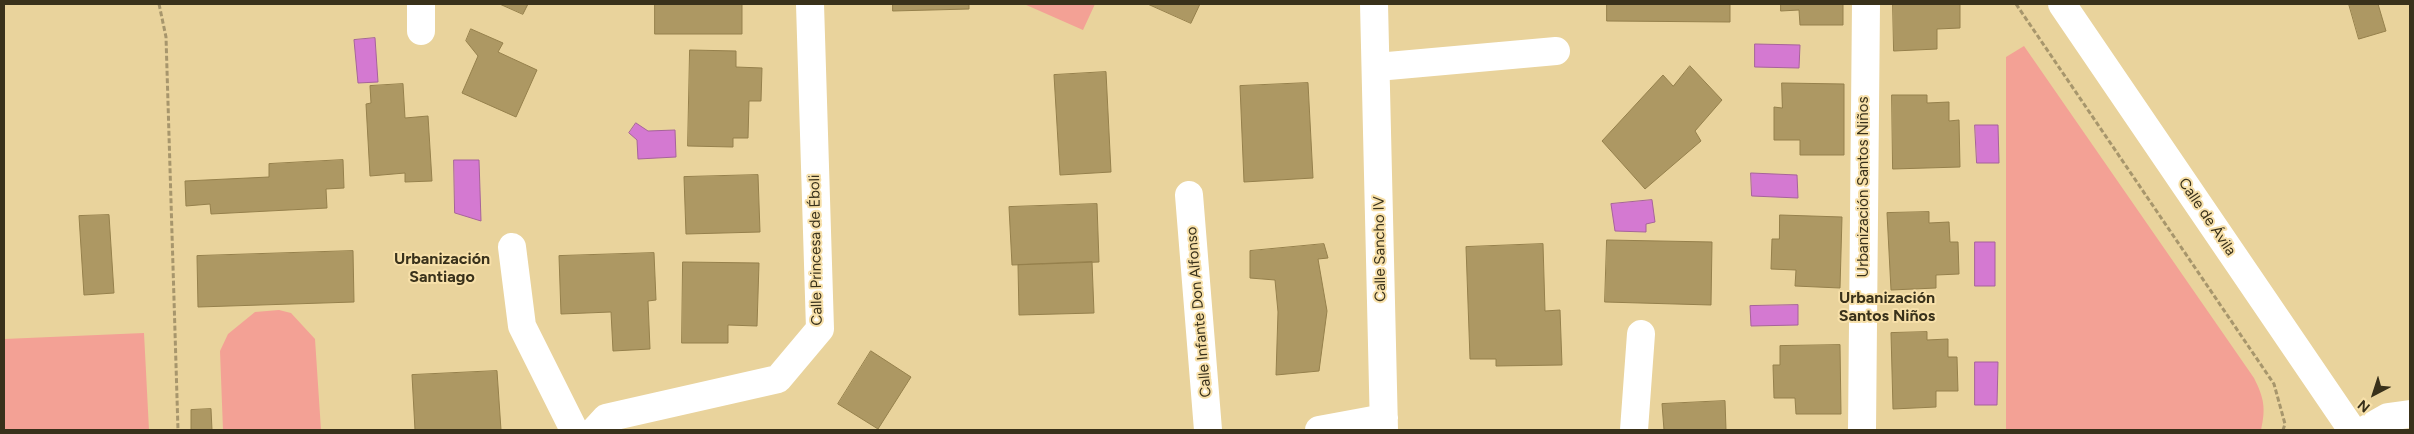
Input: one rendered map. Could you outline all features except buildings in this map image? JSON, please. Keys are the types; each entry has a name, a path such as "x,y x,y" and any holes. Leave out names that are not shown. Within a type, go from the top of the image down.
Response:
{"street":[{"path":"421,4 421,31"},
{"name":"Calle Princesa de Éboli","path":"595,430 606,418 778,379 820,329 810,4"},
{"name":"Calle Sancho IV","path":"1374,4 1384,424"},
{"name":"Urbanización Santos Niños","path":"1862,430 1866,4"},
{"name":"Calle de Ávila","path":"2062,4 2352,430"},
{"path":"1377,67 1556,51"},
{"name":"Calle Infante Don Alfonso","path":"1189,195 1208,430"},
{"path":"512,247 522,326 574,430"},
{"path":"1634,430 1641,334"},
{"path":"2365,430 2388,417 2410,414"},
{"path":"1319,430 1384,424"}],"path":[{"path":"159,4 166,37 178,430"},
{"path":"2016,4 2274,384 2285,424 2283,430"}],"shaded area":[{"path":"1024,4 1095,4 1083,30"},
{"path":"375,38 378,82 358,83 354,40"},
{"path":"1755,44 1800,45 1799,68 1755,67"},
{"path":"2024,46 2254,378 2263,403 2261,430 2006,430 2006,57"},
{"path":"636,123 648,131 675,130 676,157 638,159 637,140 629,133"},
{"path":"1975,125 1998,125 1999,163 1977,163"},
{"path":"454,160 479,160 481,221 455,213"},
{"path":"1751,173 1797,175 1798,198 1752,196"},
{"path":"1652,200 1655,222 1646,224 1646,232 1615,231 1611,204"},
{"path":"1975,242 1995,242 1995,286 1975,286"},
{"path":"1798,305 1798,325 1751,326 1750,306"},
{"path":"279,310 291,313 315,339 321,430 223,430 220,351 228,334 255,312"},
{"path":"144,333 149,430 4,430 4,339"},
{"path":"1975,362 1998,362 1997,405 1975,405"}],"district":[{"name":"Urbanización Santiago","path":"442,268"},
{"name":"Urbanización Santos Niños","path":"1887,307"}]}
